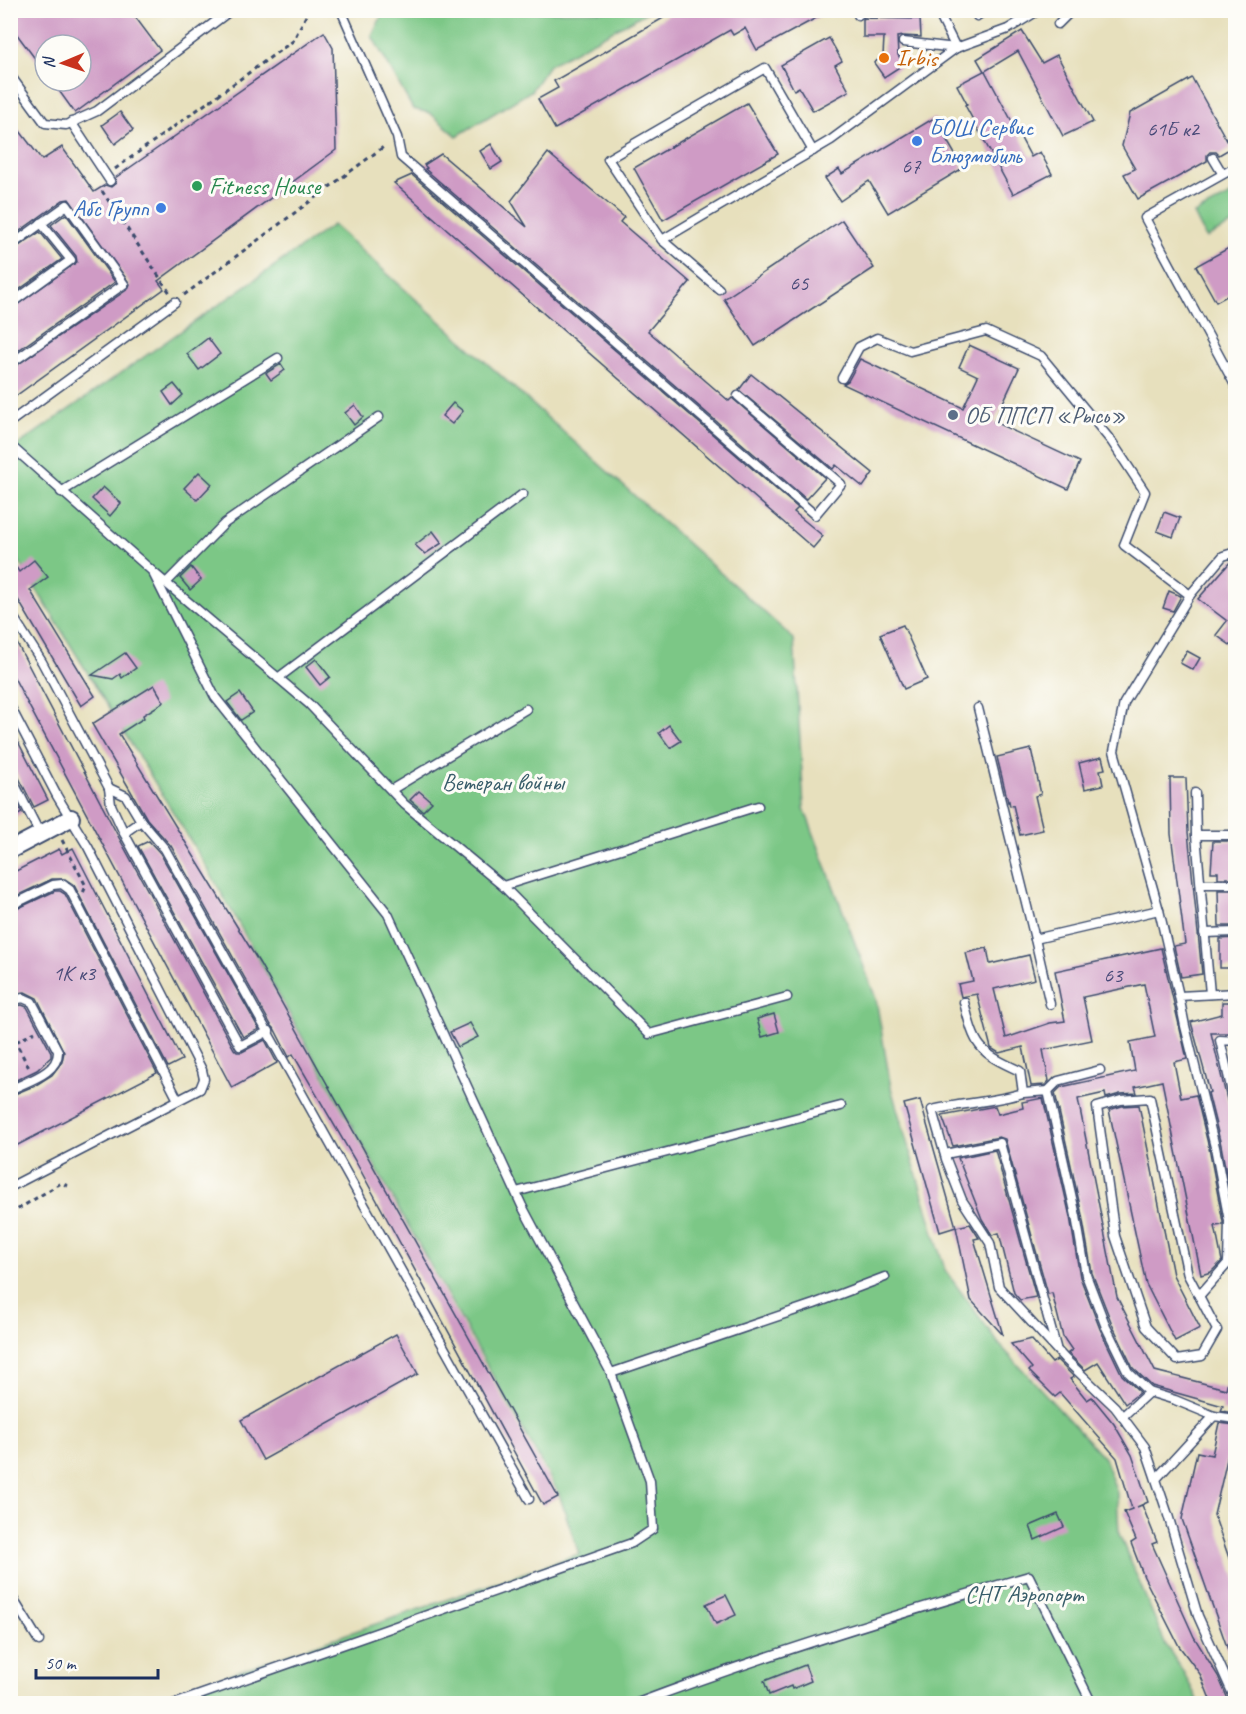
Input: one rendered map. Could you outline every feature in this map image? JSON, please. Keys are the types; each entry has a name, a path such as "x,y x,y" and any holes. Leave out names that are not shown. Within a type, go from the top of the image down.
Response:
{"street":[{"path":"10,850 71,818"}],"lane":[{"path":"10,75 45,123 66,125 97,111 231,10"},
{"path":"341,10 397,137 401,157 815,515 841,484 738,396"},
{"path":"937,10 956,48"},
{"path":"974,10 977,16 986,10"},
{"path":"662,240 831,140 956,48 1008,29 1039,10"},
{"path":"1058,24 1072,10"},
{"path":"903,42 956,48"},
{"path":"719,289 662,240 608,159 765,68 813,151"},
{"path":"71,122 109,178"},
{"path":"1213,158 1222,173"},
{"path":"1236,167 1145,218 1236,387"},
{"path":"10,246 67,205 124,284 10,364"},
{"path":"10,304 71,260 41,223"},
{"path":"10,422 175,302"},
{"path":"843,378 859,347 877,338 910,351 987,331 1041,356 1112,442 1145,492 1124,545 1190,596"},
{"path":"61,492 278,358"},
{"path":"166,583 225,523 379,417"},
{"path":"10,445 152,571 309,704 404,804 503,886 649,1034 787,997"},
{"path":"278,678 523,494"},
{"path":"1199,1296 1232,1264 1232,1221 1159,910 1114,751 1124,703 1190,596 1223,556 1236,552"},
{"path":"152,571 215,697 388,914 516,1192 611,1373 650,1480 653,1529 632,1543 174,1704"},
{"path":"10,612 42,662 109,788 111,805 124,833 240,1046 269,1031"},
{"path":"10,706 71,818 204,1075 200,1089 10,1187"},
{"path":"978,708 1050,1004"},
{"path":"391,790 526,709"},
{"path":"10,776 40,834"},
{"path":"109,788 126,796 141,821 165,849 529,1498"},
{"path":"1195,793 1196,835 1210,994"},
{"path":"503,886 758,806"},
{"path":"124,833 141,821"},
{"path":"1196,835 1236,835"},
{"path":"10,906 53,885 62,884 70,890 178,1100"},
{"path":"1201,884 1236,884"},
{"path":"1035,939 1159,910"},
{"path":"1204,933 1236,932"},
{"path":"1179,996 1236,993"},
{"path":"10,1001 19,998 29,1000 35,1005 58,1051 58,1059 52,1068 10,1090"},
{"path":"964,1002 973,1037 991,1058 1020,1071 1023,1093"},
{"path":"1236,1041 1220,1040 1236,1109"},
{"path":"1100,1070 1058,1081 1048,1090 932,1110 962,1200 990,1244 999,1287 1057,1350 1115,1407 1145,1447 1198,1616 1236,1701"},
{"path":"1048,1090 1076,1216 1086,1275 1106,1328 1128,1372 1149,1392 1214,1416 1236,1419"},
{"path":"1150,1098 1188,1275 1199,1296 1217,1330 1202,1356 1177,1360 1146,1327 1115,1236 1097,1107 1121,1100 1150,1098"},
{"path":"516,1192 841,1106"},
{"path":"945,1154 1000,1143 1057,1350"},
{"path":"611,1373 813,1304 885,1276"},
{"path":"1122,1417 1149,1392"},
{"path":"1156,1479 1214,1416"},
{"path":"1236,1528 1234,1539 1236,1546"},
{"path":"635,1704 689,1683 903,1612 1029,1576 1092,1704"},
{"path":"10,1594 39,1641"}],"path":[{"path":"309,10 293,41 109,178 97,183 175,302 397,137"},
{"path":"1230,10 1236,20"},
{"path":"68,850 84,881"},
{"path":"16,1042 46,1026"},
{"path":"10,1031 34,1077"},
{"path":"10,1214 60,1183 68,1186"}],"green space":[{"path":"384,11 649,11 549,65 531,91 457,136 430,113 413,109 372,36"},
{"path":"1235,193 1235,223 1206,238 1194,214"},
{"name":"Ветеран войны","path":"333,225 794,639 804,808 876,999 891,1088 945,1270 999,1344 1104,1458 1117,1493 1119,1534 1166,1645 1199,1703 146,1703 579,1554 559,1494 209,871 11,548 11,450"}],"building":[{"path":"10,10 130,10 160,50 75,113 61,93 93,93 93,33 33,33 33,56 10,25"},
{"path":"677,10 831,10 757,50 745,28 733,35 730,30 555,129 538,99 558,88 554,81"},
{"path":"863,19 920,19 921,37 897,37 898,55 904,64 884,77 874,63 883,56 884,37 863,37"},
{"path":"1022,31 1042,63 1057,55 1093,122 1063,136 1018,51 985,71 1031,157 1040,152 1052,174 1013,194 965,105 967,104 957,85 984,71 977,59"},
{"path":"324,32 333,48 336,150 158,281 164,289 10,400 10,370 128,289 130,284 69,199 63,200 10,238 10,118 42,160 62,147 94,192 105,185 111,187 116,183 115,178"},
{"path":"829,38 842,61 835,65 849,91 813,111 799,87 794,90 781,65"},
{"path":"1192,78 1231,148 1219,155 1216,152 1210,152 1207,155 1207,161 1138,199 1124,174 1135,169 1122,146 1130,113"},
{"path":"747,103 778,154 663,220 634,168"},
{"path":"120,112 133,130 115,144 102,125"},
{"path":"934,118 963,168 888,213 869,181 840,201 825,178 839,169 842,174"},
{"path":"491,144 502,162 491,169 480,151"},
{"path":"548,153 624,217 620,222 690,282 648,331 729,401 732,398 825,478 806,499 425,169 427,168 424,165 441,154 527,227 511,201"},
{"path":"412,175 798,508 794,512 823,536 813,548 394,183"},
{"path":"66,214 115,282 10,356 10,310 77,262 76,256 51,225"},
{"path":"842,220 874,268 755,346 724,299"},
{"path":"40,232 62,259 10,296 10,252"},
{"path":"1236,244 1236,291 1216,302 1196,266"},
{"path":"208,338 220,354 199,370 187,354"},
{"name":"ОБ ППСП «Рысь»","path":"969,345 1019,368 994,422 1080,462 1068,489 843,384 848,381 860,359 963,408 978,376 959,367"},
{"path":"281,364 285,370 271,380 266,373"},
{"path":"751,374 873,473 863,487 836,465 833,469 739,390"},
{"path":"174,384 183,395 172,405 163,392"},
{"path":"453,403 463,411 452,424 442,416"},
{"path":"355,405 363,417 354,425 345,413"},
{"path":"199,472 212,484 197,500 184,488"},
{"path":"103,487 121,503 110,516 92,499"},
{"path":"1164,512 1180,518 1173,537 1157,531"},
{"path":"433,531 442,543 425,554 415,545"},
{"path":"10,558 19,572 34,560 48,577 30,590 95,696 81,706 10,586"},
{"path":"1236,559 1236,649 1216,635 1227,621 1198,599 1232,560"},
{"path":"191,567 201,580 190,590 180,578"},
{"path":"1169,591 1181,596 1173,611 1163,608"},
{"path":"903,625 927,679 904,689 880,634"},
{"path":"10,630 118,836 234,1049 242,1052 265,1040 277,1063 232,1088 10,670"},
{"path":"1187,651 1200,658 1193,670 1180,663"},
{"path":"125,653 136,668 122,678 120,674 113,679 92,675"},
{"path":"316,659 330,677 320,685 306,667"},
{"path":"154,685 164,702 119,734 260,964 558,1497 543,1505 357,1164 293,1054 289,1057 171,846 147,819 92,724"},
{"path":"240,693 253,712 241,720 227,702"},
{"path":"669,725 681,741 670,748 659,733"},
{"path":"10,726 48,800 34,807 16,772 10,769"},
{"path":"1031,749 1041,794 1035,796 1043,830 1020,835 1013,805 1010,806 1008,802 997,757"},
{"path":"1102,757 1105,769 1100,770 1103,785 1085,789 1079,763"},
{"path":"1170,778 1186,778 1188,832 1202,974 1181,977 1174,946 1185,944 1171,834"},
{"path":"10,790 22,813 10,819"},
{"path":"419,791 432,802 423,811 410,800"},
{"path":"149,841 160,853 259,1029 243,1037 138,846"},
{"path":"1213,841 1236,841 1236,878 1218,878 1218,872 1211,872"},
{"path":"73,848 182,1060 168,1067 74,885 65,879 52,879 10,899 10,874 59,849 62,854"},
{"path":"1218,890 1236,890 1236,926 1219,926"},
{"path":"55,891 65,894 157,1073 10,1149 10,1096 52,1075 62,1062 64,1052 37,998 25,992 10,994 10,912"},
{"path":"1236,938 1236,968 1220,968 1220,939"},
{"path":"987,948 990,964 1029,955 1035,979 994,989 1006,1038 1050,1023 1065,1021 1055,971 1161,948 1187,1059 1174,1062 1181,1098 1196,1095 1223,1222 1223,1225 1215,1226 1222,1261 1211,1272 1201,1275 1162,1081 1135,1087 1137,1093 1106,1098 1105,1093 1078,1099 1117,1297 1155,1371 1226,1389 1230,1372 1236,1373 1236,1413 1221,1411 1223,1406 1152,1386 1133,1368 1112,1324 1092,1273 1082,1215 1055,1093 1061,1087 1135,1071 1130,1042 1155,1037 1144,984 1083,997 1092,1040 1043,1050 1049,1081 1045,1085 1031,1086 1023,1047 999,1053 991,1048 977,994 961,997 958,984 973,981 966,953"},
{"path":"1222,1002 1236,1002 1236,1033 1211,1033 1236,1137 1236,1222 1208,1093 1210,1092 1191,1022 1222,1014"},
{"path":"22,1005 27,1007 51,1052 51,1057 37,1070 10,1083 10,1007"},
{"path":"774,1014 779,1032 762,1037 757,1019"},
{"path":"470,1023 478,1037 458,1047 450,1032"},
{"path":"1043,1098 1070,1217 1080,1277 1100,1329 1122,1375 1140,1392 1125,1404 1098,1362 1085,1370 1068,1353 1072,1350 1063,1337 1052,1293 1048,1294 1005,1139 999,1137 953,1146 942,1116 995,1106 998,1114 1023,1108 1022,1102"},
{"path":"920,1100 956,1227 940,1232 904,1104"},
{"path":"1139,1105 1173,1275 1200,1328 1175,1341 1146,1284 1109,1110 1122,1106"},
{"path":"995,1150 1036,1297 1020,1300 1014,1293 999,1233 992,1235 982,1219 958,1158"},
{"path":"970,1224 979,1238 974,1239 1003,1335 971,1300 956,1227"},
{"path":"396,1334 418,1374 263,1460 241,1420"},
{"path":"1031,1339 1052,1363 1057,1360 1074,1377 1070,1379 1087,1400 1092,1397 1114,1424 1132,1455 1148,1502 1137,1507 1142,1505 1157,1542 1152,1544 1194,1637 1218,1676 1230,1704 1212,1704 1200,1674 1179,1646 1144,1577 1131,1543 1136,1540 1124,1512 1132,1509 1117,1458 1060,1393 1055,1397 1029,1371 1032,1368 1011,1344"},
{"path":"1219,1423 1235,1425 1214,1515 1236,1578 1236,1666 1234,1667 1182,1519 1197,1452 1212,1455"},
{"path":"1058,1514 1064,1527 1035,1540 1030,1526"},
{"path":"726,1595 736,1615 716,1624 706,1604"},
{"path":"805,1665 811,1681 769,1695 764,1681"}],"place":[{"name":"Irbis","path":"884,58"},
{"name":"БОШ Сервис Блюзмобиль","path":"917,141"},
{"name":"Fitness House","path":"197,186"},
{"name":"Абс Групп","path":"161,208"},
{"name":"ОБ ППСП «Рысь»","path":"953,415"}],"park label":[{"name":"СНТ Аэропорт","path":"1024,1594"}]}
